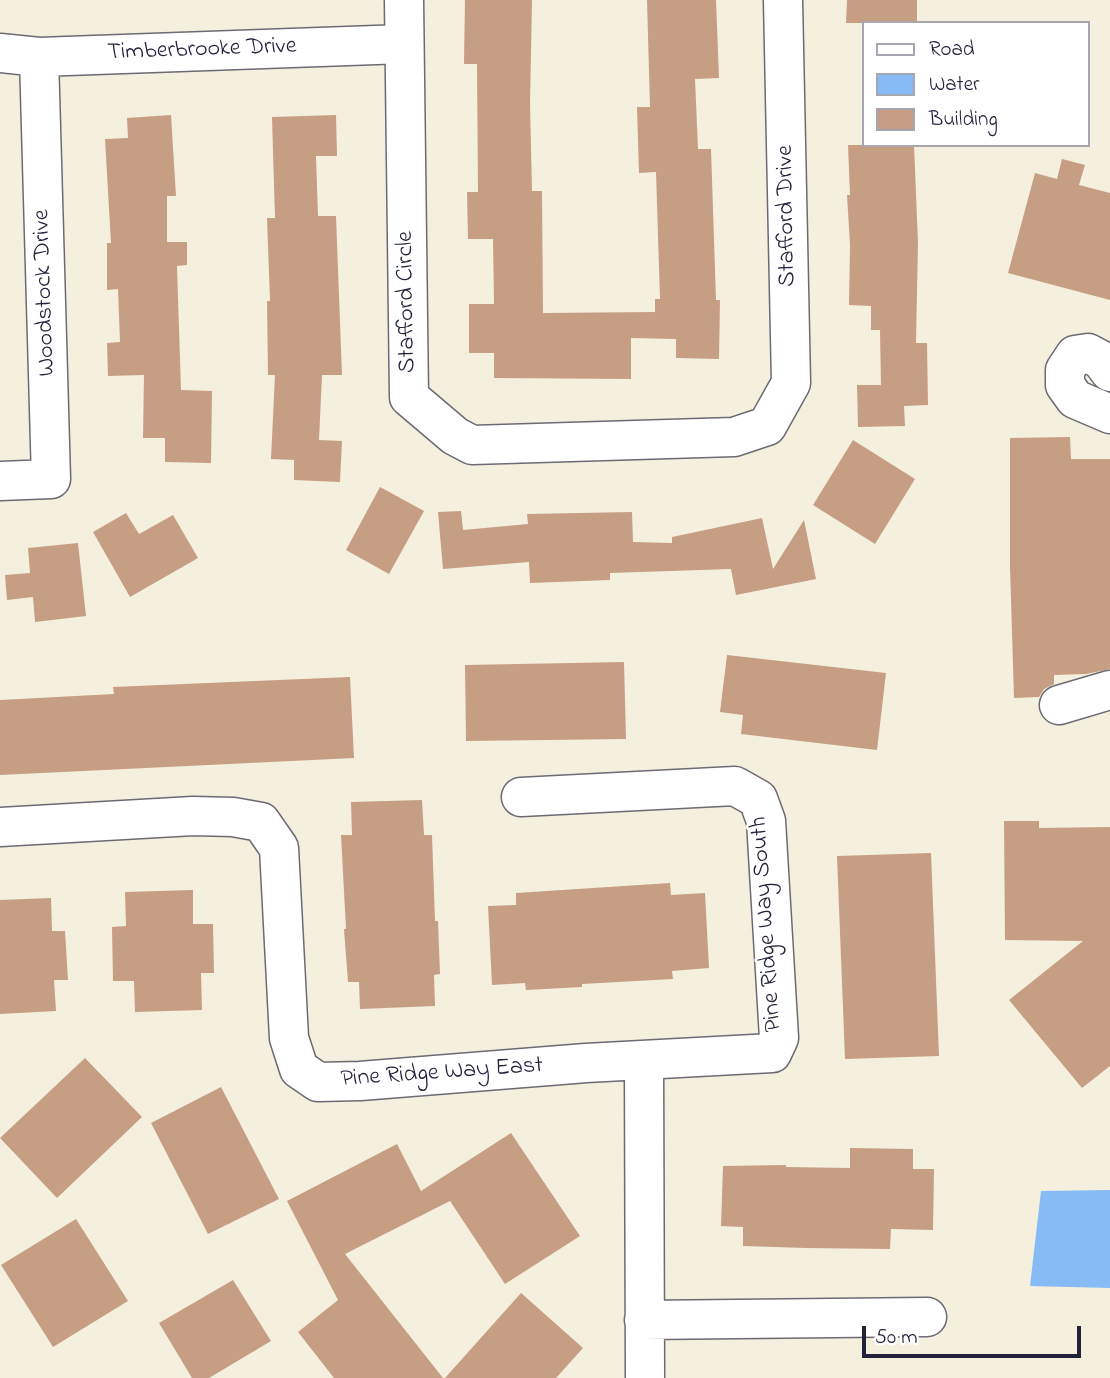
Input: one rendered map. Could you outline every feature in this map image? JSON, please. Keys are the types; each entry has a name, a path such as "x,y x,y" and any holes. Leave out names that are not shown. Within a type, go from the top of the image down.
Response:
{"street":[{"name":"Stafford Circle","path":"404,0 410,397 455,436 472,445 734,437 767,426"},
{"name":"Stafford Drive","path":"767,426 791,383 783,0"},
{"name":"Timberbrooke Drive","path":"0,53 39,57 404,44"},
{"name":"Woodstock Drive","path":"0,481 51,479 39,57"},
{"path":"1110,372 1101,360 1088,353 1075,355 1065,370 1065,385 1074,399 1110,414"},
{"path":"1059,705 1110,690"},
{"name":"Pine Ridge Way South","path":"521,797 735,786 758,799 766,821 779,1038 772,1053 644,1060"},
{"name":"Pine Ridge Way East","path":"0,827 193,816 233,817 261,822 279,848 289,1038 299,1069 318,1082 644,1060"},
{"path":"644,1060 645,1378"},
{"path":"645,1320 927,1317"}],"water":[{"path":"1110,1190 1110,1288 1030,1286 1041,1191"}],"building":[{"path":"465,0 532,0 532,191 542,191 543,313 655,312 655,299 660,299 656,172 639,173 637,107 650,107 647,0 716,0 719,78 695,79 698,149 711,149 716,300 720,300 719,359 676,358 676,339 631,338 631,379 494,378 494,353 469,353 469,304 494,304 493,239 468,239 467,192 478,192 477,64 464,64"},
{"path":"847,0 917,0 917,21 846,23"},
{"path":"171,115 176,196 167,196 167,242 187,242 187,265 177,266 181,390 212,391 211,463 165,462 165,438 143,438 144,375 108,376 107,343 120,342 118,289 107,290 107,243 111,243 105,139 128,138 127,118"},
{"path":"336,115 337,156 316,156 318,216 336,216 342,375 322,375 319,440 342,441 340,482 294,480 294,460 271,459 275,375 268,375 267,301 270,301 267,218 275,218 272,117"},
{"path":"848,145 914,147 918,243 916,343 927,343 928,405 904,406 905,426 858,427 857,385 881,385 880,330 871,330 871,306 849,305 847,195 850,195"},
{"path":"1062,159 1085,165 1079,185 1110,193 1110,300 1008,273 1035,173 1057,179"},
{"path":"1070,437 1071,459 1110,459 1110,669 1086,674 1054,675 1054,684 1044,689 1039,697 1014,698 1010,438"},
{"path":"853,440 915,479 875,544 813,505"},
{"path":"380,487 424,511 389,574 346,550"},
{"path":"461,511 463,530 528,524 527,514 632,512 633,542 672,543 672,537 762,518 773,569 804,520 816,579 736,595 731,569 610,573 610,580 530,583 529,562 443,569 438,512"},
{"path":"126,513 139,534 173,515 198,558 130,597 93,532"},
{"path":"78,543 86,616 35,622 33,597 7,600 5,575 30,573 28,548"},
{"path":"727,655 886,673 877,750 741,734 743,715 720,712"},
{"path":"624,662 626,739 466,741 465,665"},
{"path":"350,677 354,758 0,775 0,700 114,694 113,687"},
{"path":"422,800 424,835 432,835 435,921 438,921 440,974 434,975 435,1006 360,1009 359,982 348,982 341,835 352,835 351,802"},
{"path":"1004,821 1039,821 1039,828 1110,827 1110,1066 1082,1088 1009,1000 1083,941 1005,940"},
{"path":"931,853 939,1056 845,1059 837,856"},
{"path":"670,883 671,895 705,893 709,968 672,971 673,979 582,984 582,987 526,990 525,983 492,985 488,906 516,905 516,893"},
{"path":"193,890 193,924 213,924 214,973 201,973 202,1010 135,1012 134,981 113,981 112,927 126,926 125,892"},
{"path":"51,898 52,931 65,931 68,980 54,980 56,1011 0,1014 0,900"},
{"path":"85,1058 142,1117 57,1198 0,1138"},
{"path":"221,1087 279,1199 208,1234 151,1123"},
{"path":"511,1133 580,1236 505,1284 450,1201 345,1254 443,1378 334,1378 298,1332 338,1300 287,1201 397,1144 421,1191"},
{"path":"850,1148 913,1149 913,1169 934,1169 933,1230 891,1229 890,1249 806,1248 743,1246 743,1227 721,1226 723,1166 850,1168"},
{"path":"76,1219 128,1301 53,1347 1,1265"},
{"path":"233,1280 271,1341 209,1378 192,1378 159,1323"},
{"path":"521,1293 583,1348 556,1378 445,1378"}]}
